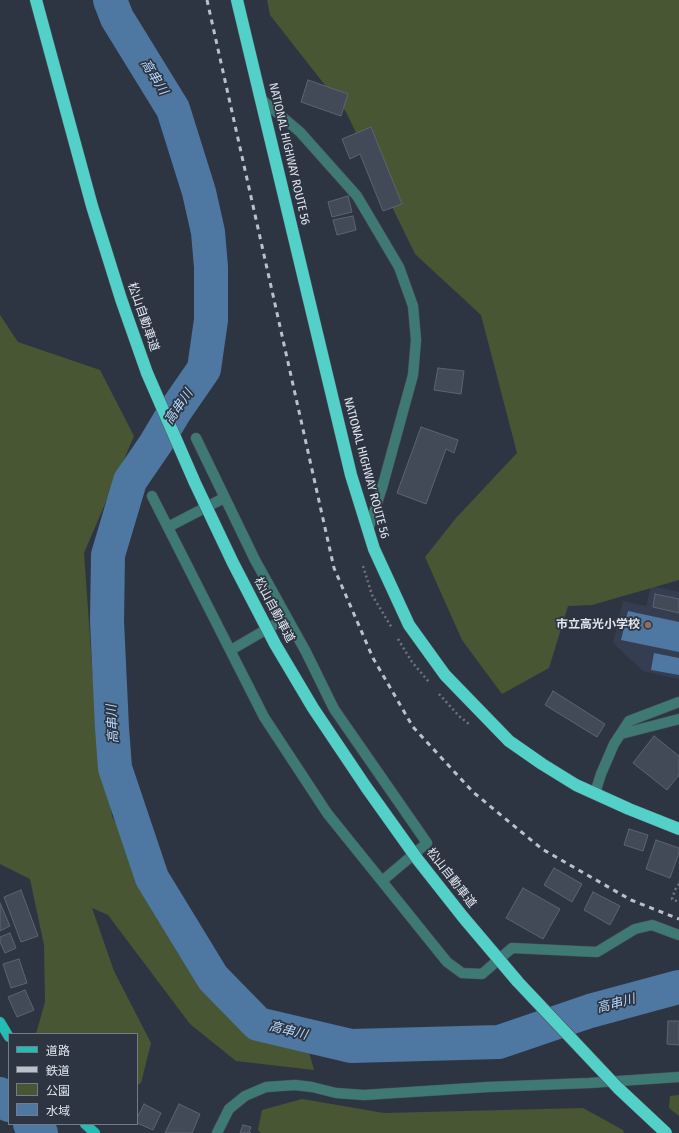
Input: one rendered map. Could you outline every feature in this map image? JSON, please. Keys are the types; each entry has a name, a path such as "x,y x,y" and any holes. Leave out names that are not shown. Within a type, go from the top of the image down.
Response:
{"highway":[{"name":"松山自動車道","path":"36,0 92,206 121,299 147,373 195,483 233,563 268,630 313,708 366,787 418,860 463,917 518,982 618,1088 666,1133"},
{"name":"NATIONAL HIGHWAY ROUTE 56","path":"237,0 351,475 374,549 409,624 445,675 509,741 542,764 576,784 679,829"}],"main road":[{"path":"0,1022 8,1035"},
{"path":"86,1125 95,1133"}],"street":[{"path":"261,99 300,132 357,196 399,267 413,306 416,340 413,375 378,501 368,530"},
{"path":"196,438 255,560 306,652 334,709 427,843 382,881"},
{"path":"152,496 264,717 326,813 447,962 462,973 482,974 512,948 597,952 635,929 652,925 679,935"},
{"path":"168,527 224,498"},
{"path":"230,650 286,618"},
{"path":"595,793 601,774 614,744 629,720 679,702"},
{"path":"621,734 679,719"},
{"path":"217,1133 229,1108 245,1096 266,1087 295,1085 312,1087 336,1093 364,1095 488,1086 589,1083 679,1077"}],"path":[{"path":"679,884 672,899 679,902"}],"shaded area":[{"name":"市立高光小学校","path":"651,586 679,592 679,679 643,671 613,643 623,601 646,606"}],"green space":[{"path":"267,0 679,0 679,580 592,605 568,606 549,668 502,694 462,640 425,557 456,518 517,453 481,315 415,254 346,112 270,15"},
{"path":"0,315 18,342 100,370 134,436 84,553 94,694 112,816 161,910 205,978 275,1035 309,1052 314,1070 236,1061 190,1024 108,915 92,908 114,971 151,1043 141,1083 138,1084 138,1033 36,1033 45,1002 44,945 30,879 0,864"},
{"path":"679,1095 679,1116 669,1108 670,1096"},
{"path":"302,1099 384,1113 583,1108 623,1130 624,1133 261,1133 258,1130 262,1110"}],"water":[{"path":"628,611 679,622 679,652 621,640"},
{"path":"654,653 679,658 679,675 651,670"}],"building":[{"path":"308,80 348,94 341,116 301,102"},
{"path":"371,127 402,204 383,211 360,154 350,159 342,139"},
{"path":"348,196 352,212 332,217 328,202"},
{"path":"353,216 356,230 337,235 333,220"},
{"path":"438,368 464,371 461,394 434,390"},
{"path":"421,427 458,440 454,453 446,449 426,504 397,493"},
{"path":"655,594 679,599 679,613 653,607"},
{"path":"553,691 605,724 597,737 545,705"},
{"path":"654,736 679,756 679,775 667,790 633,763"},
{"path":"629,829 648,835 643,851 624,845"},
{"path":"656,840 679,848 679,853 670,878 646,869"},
{"path":"554,868 582,884 572,902 544,885"},
{"path":"523,888 560,909 543,939 506,918"},
{"path":"21,890 38,936 21,942 4,897"},
{"path":"593,892 620,906 610,925 584,910"},
{"path":"0,903 10,926 0,931"},
{"path":"10,933 16,948 5,953 0,942 0,937"},
{"path":"19,959 27,983 11,988 3,964"},
{"path":"25,990 34,1010 17,1017 8,997"},
{"path":"668,1021 679,1021 679,1045 667,1044"},
{"path":"144,1104 161,1113 153,1130 138,1123 138,1116"},
{"path":"179,1104 200,1114 192,1133 165,1133"},
{"path":"243,1125 251,1127 249,1132 251,1133 240,1133"}],"waterway":[{"name":"高串川","path":"110,0 117,18 173,109 199,192 208,232 211,267 211,320 204,369 130,481 108,555 107,621 115,768 152,878 213,978 258,1024 351,1046 499,1042 590,1011 679,987"},
{"path":"0,1094 8,1104"},
{"path":"31,1125 41,1133"}],"railway":[{"path":"207,0 334,568 373,658 413,727 473,792 542,849 631,900 679,919"}],"place":[{"name":"市立高光小学校","path":"648,625"}]}
